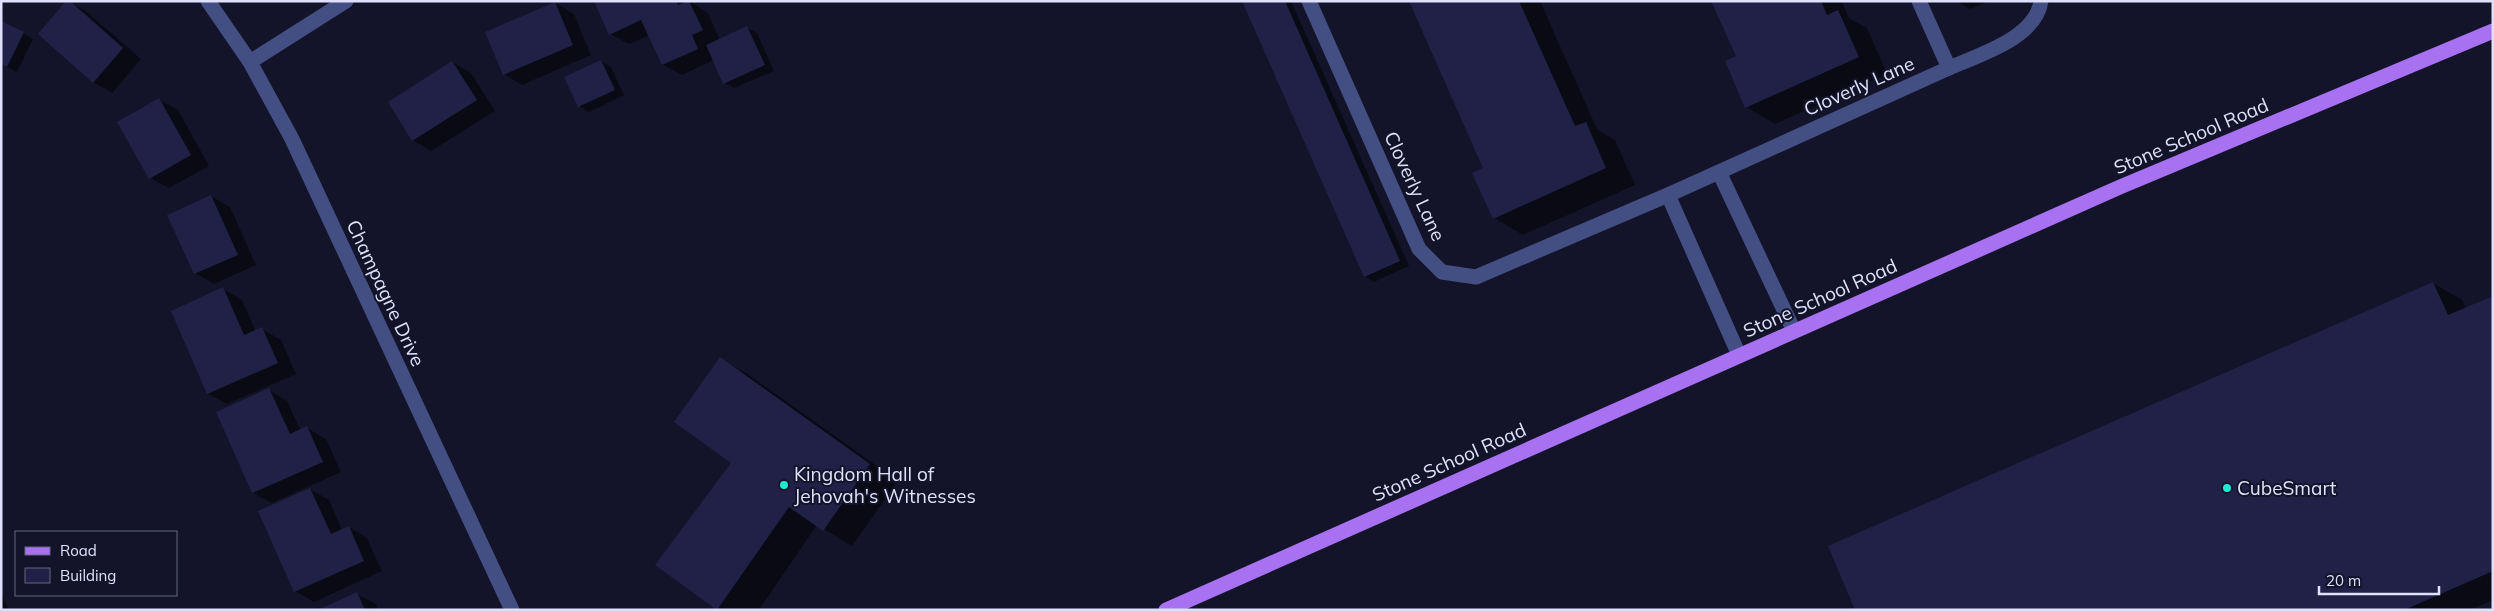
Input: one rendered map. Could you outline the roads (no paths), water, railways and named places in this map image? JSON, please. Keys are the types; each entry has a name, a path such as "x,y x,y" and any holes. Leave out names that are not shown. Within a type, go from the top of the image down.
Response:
{"main road":[{"name":"Stone School Road","path":"1166,610 2120,187 2493,31"}],"street":[{"name":"Champagne Drive","path":"208,1 250,62 292,139 512,610"},
{"path":"250,62 346,1"},
{"name":"Cloverly Lane","path":"1309,1 1418,249 1442,272 1476,277 1668,195 2012,40 2039,12 2041,1"},
{"path":"1919,1 1949,68"},
{"path":"1719,172 1794,331"},
{"path":"1668,195 1739,355"}],"place":[{"name":"Kingdom Hall of Jehovah's Witnesses","path":"784,485"},
{"name":"CubeSmart","path":"2227,488"}]}
